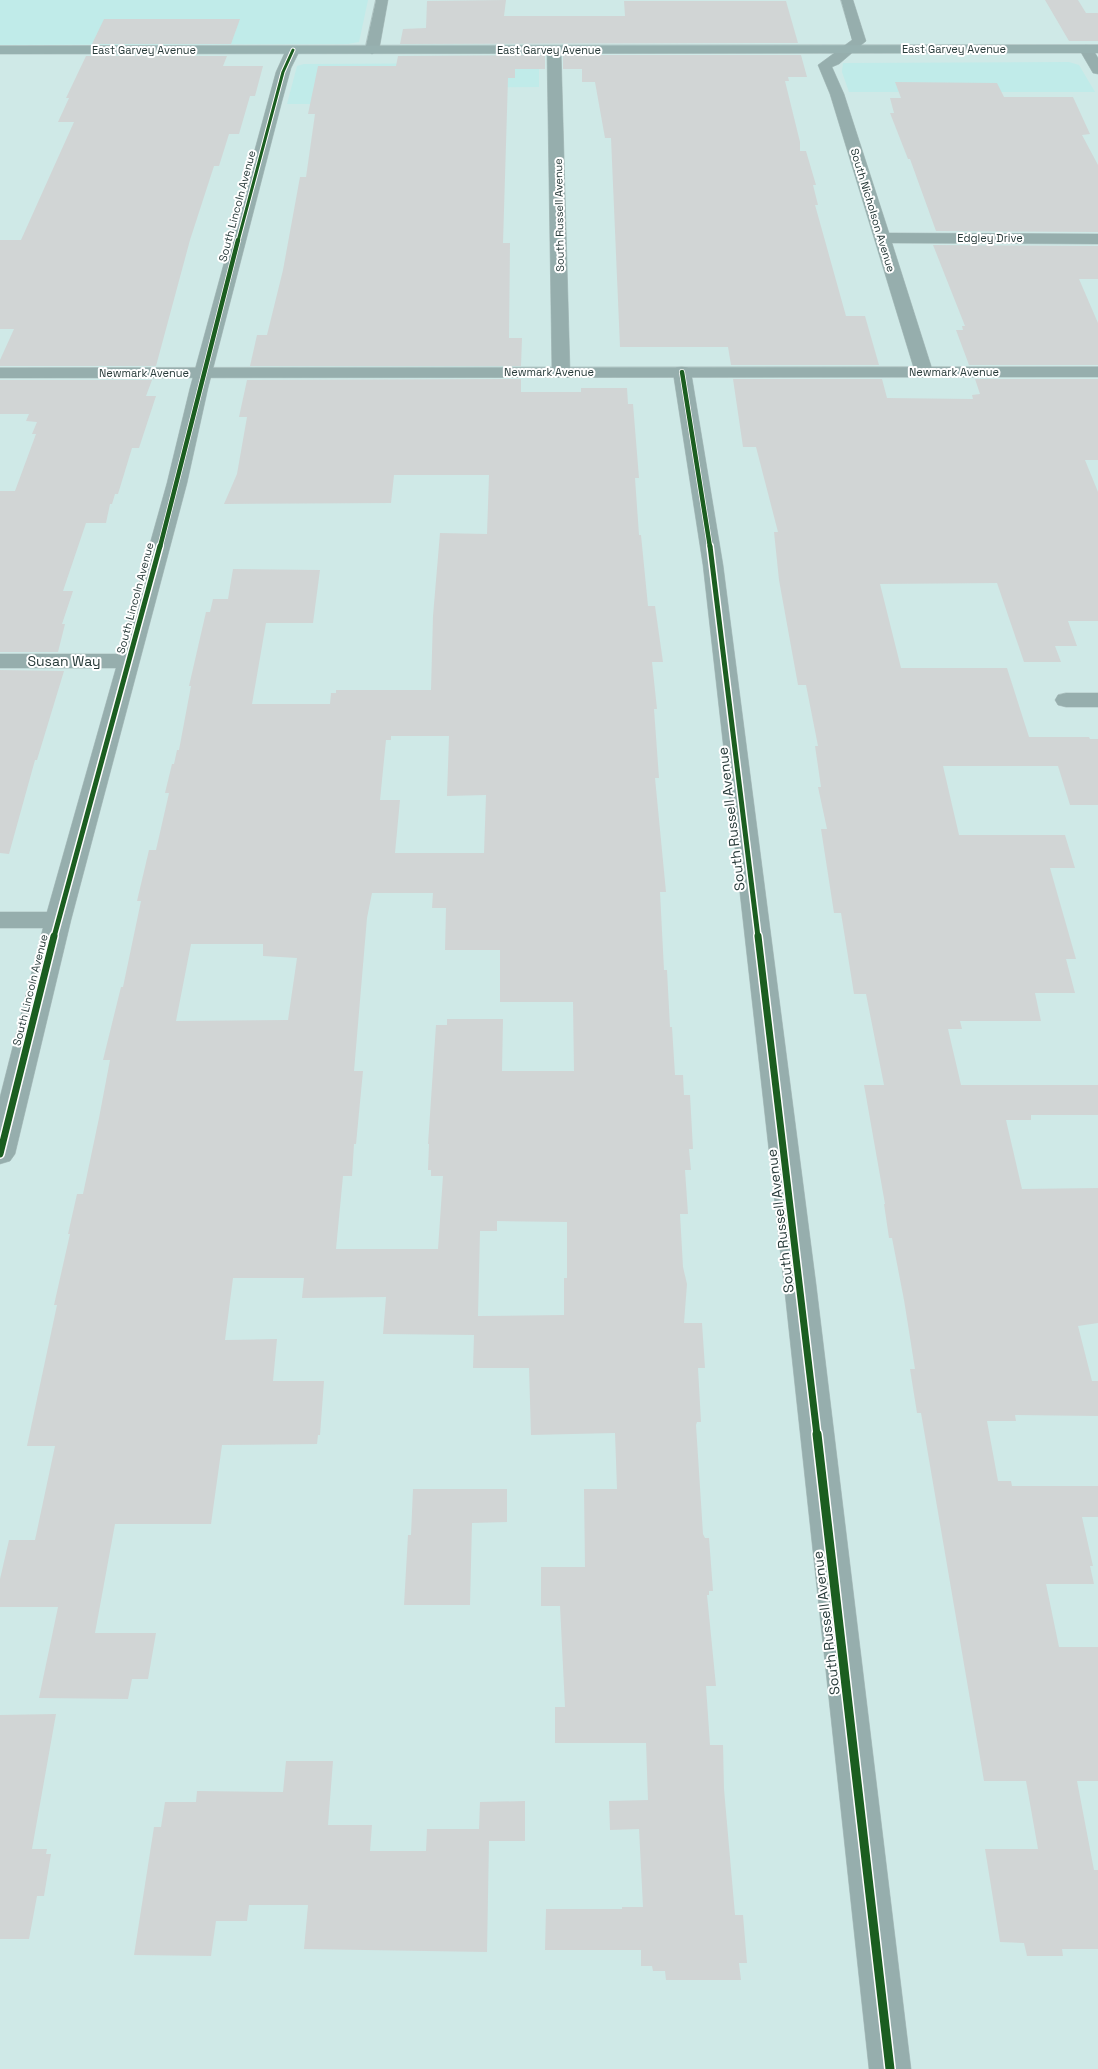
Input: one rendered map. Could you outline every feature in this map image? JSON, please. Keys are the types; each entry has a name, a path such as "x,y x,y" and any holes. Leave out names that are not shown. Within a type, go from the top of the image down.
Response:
{"main road":[{"name":"East Garvey Avenue","path":"0,50 292,54 1093,53"},
{"name":"East Garvey Avenue","path":"0,59 292,54 372,50 554,54"}],"street":[{"path":"372,50 382,0"},
{"path":"845,54 859,41 847,0"},
{"path":"1093,53 1098,70"},
{"name":"South Lincoln Avenue","path":"2,1140 58,920 177,483 203,373 275,101 281,88 284,68 292,54"},
{"name":"South Russell Avenue","path":"554,54 561,372"},
{"name":"South Nicholson Avenue","path":"845,54 825,65 834,87 924,372"},
{"name":"Edgley Drive","path":"882,238 1098,238"},
{"name":"South Russell Avenue","path":"682,372 713,565 800,1284 890,2069"},
{"name":"Newmark Avenue","path":"0,373 1098,372"},
{"name":"Susan Way","path":"0,661 129,661"},
{"path":"1066,700 1098,700"},
{"path":"0,920 58,920"}],"shaded area":[{"path":"0,0 368,0 359,42 348,44 0,45"},
{"path":"1069,62 1079,65 1095,92 849,92 842,72 843,63"},
{"path":"532,63 539,65 539,87 419,88 417,104 287,104 297,66 304,64"}],"building":[{"path":"506,0 504,16 625,16 624,1 786,1 798,43 400,44 403,29 426,28 427,1"},
{"path":"1045,0 1078,0 1086,13 1098,13 1098,41 1069,41"},
{"path":"104,19 240,19 231,44 92,44"},
{"path":"545,55 545,69 515,69 515,78 508,78 503,243 510,243 509,338 522,338 521,366 250,366 257,335 267,335 283,270 300,177 306,177 315,114 308,114 318,66 396,66 398,56"},
{"path":"563,55 801,55 807,77 788,77 789,81 785,81 800,142 800,151 806,151 816,185 813,185 818,205 815,205 846,316 865,316 879,365 731,365 728,347 620,347 611,138 605,138 595,82 582,82 582,69 563,69"},
{"path":"86,56 227,56 223,66 263,66 255,96 250,96 239,134 229,134 219,166 214,166 190,240 156,366 0,366 0,360 14,329 0,329 0,240 21,240 74,122 58,122 69,98 66,98"},
{"path":"895,82 997,83 1004,97 1073,97 1090,134 1082,135 1098,165 1098,232 936,231 910,159 908,159 890,113 894,113 890,98 901,98"},
{"path":"933,245 1098,246 1098,279 1079,279 1098,323 1098,365 969,365 956,330 963,330 962,326 965,326"},
{"path":"521,379 521,392 581,392 581,388 627,388 628,404 633,404 639,478 635,478 639,535 641,535 648,606 655,606 663,662 652,662 657,709 654,709 659,778 655,778 666,892 660,892 664,970 667,970 675,1075 683,1075 684,1095 690,1095 693,1149 689,1149 691,1170 685,1170 688,1214 680,1214 683,1267 687,1284 684,1323 702,1323 705,1368 698,1368 701,1422 697,1422 696,1425 703,1534 705,1538 709,1538 713,1591 709,1591 709,1595 707,1595 716,1686 706,1686 710,1745 723,1745 724,1789 735,1915 743,1915 747,1963 739,1963 741,1980 666,1980 665,1971 653,1971 652,1966 641,1966 641,1950 545,1950 546,1909 622,1909 622,1907 643,1907 639,1829 610,1830 609,1801 648,1800 646,1743 555,1743 555,1707 565,1707 560,1606 541,1606 541,1567 585,1567 584,1489 617,1489 615,1433 531,1435 529,1368 473,1368 474,1335 383,1334 386,1297 302,1298 304,1278 233,1278 225,1340 277,1339 273,1381 324,1381 320,1435 318,1435 317,1444 222,1445 211,1524 115,1524 95,1633 156,1633 148,1679 132,1679 128,1699 39,1698 58,1607 0,1607 0,1579 9,1540 35,1540 55,1446 27,1446 57,1305 54,1305 70,1234 68,1234 77,1194 83,1194 99,1118 110,1060 103,1060 121,987 123,987 141,901 137,901 149,850 156,850 169,793 165,793 172,764 174,764 177,750 179,750 191,686 189,686 206,612 210,612 213,599 228,599 233,569 320,570 313,623 266,623 252,704 330,704 331,693 336,693 336,690 431,690 433,616 440,533 487,534 489,475 394,475 391,503 224,504 237,474 247,417 239,417 247,380","holes":["391,736 449,736 447,796 486,795 484,853 395,853 400,800 380,800 386,740 391,740","372,893 433,893 432,908 446,908 445,950 500,950 500,1002 573,1002 574,1071 502,1071 503,1019 447,1019 447,1025 436,1025 428,1170 431,1170 431,1176 443,1176 438,1249 336,1249 343,1176 352,1176 363,1071 354,1071 367,918","191,944 263,944 263,956 297,958 288,1020 176,1021","497,1221 567,1222 567,1278 564,1278 564,1315 478,1316 480,1231 497,1231"]},
{"path":"733,379 882,379 887,398 973,399 972,395 980,394 975,379 1098,379 1098,460 1085,460 1098,492 1098,621 1068,621 1077,646 1055,646 1061,662 1024,662 997,583 880,584 901,668 1007,668 1029,737 1089,737 1090,739 1098,739 1098,805 1070,805 1058,766 943,766 959,835 1065,835 1075,868 1050,868 1076,959 1066,959 1075,993 1035,993 1041,1021 960,1021 962,1029 948,1029 961,1085 1098,1085 1098,1115 1031,1115 1031,1120 1006,1120 1022,1189 1098,1188 1098,1323 1078,1326 1092,1381 1098,1381 1098,1416 1015,1415 1016,1421 987,1421 998,1481 1011,1481 1012,1486 1098,1486 1098,1517 1082,1517 1093,1566 1090,1566 1094,1584 1046,1584 1059,1647 1098,1647 1098,1781 1077,1781 1094,1870 1098,1870 1098,1949 1062,1949 1063,1956 1027,1956 1024,1943 1000,1942 985,1849 1038,1849 1026,1781 984,1781 921,1413 917,1413 910,1369 915,1369 904,1300 892,1238 889,1238 885,1204 864,1085 884,1085 866,994 854,994 841,913 834,913 821,829 827,829 818,787 821,787 815,746 818,746 806,685 798,685 779,580 774,532 778,532 756,447 743,447"},
{"path":"0,380 152,380 146,396 156,396 139,448 132,448 118,494 115,494 112,504 110,504 106,523 86,523 63,591 73,591 62,624 65,624 58,652 0,652 0,491 15,491 36,434 32,434 37,422 26,421 29,414 0,414"},
{"path":"0,670 64,671 37,760 35,760 9,854 0,853"},
{"path":"413,1489 507,1489 507,1522 472,1523 470,1605 404,1605 408,1535 411,1535"},
{"path":"56,1714 32,1849 47,1849 46,1854 51,1854 44,1896 37,1896 29,1939 0,1939 0,1715"},
{"path":"286,1761 333,1761 328,1825 372,1825 370,1851 426,1851 427,1829 479,1829 480,1802 525,1801 525,1841 489,1841 487,1952 304,1949 308,1905 249,1905 247,1921 216,1921 211,1956 134,1955 154,1827 161,1827 165,1802 196,1802 197,1791 283,1792"}],"cycle path":[{"path":"0,1154 58,920 177,483 199,388 275,101 284,68 293,50"},
{"path":"682,372 713,565 800,1284 890,2069"}]}
